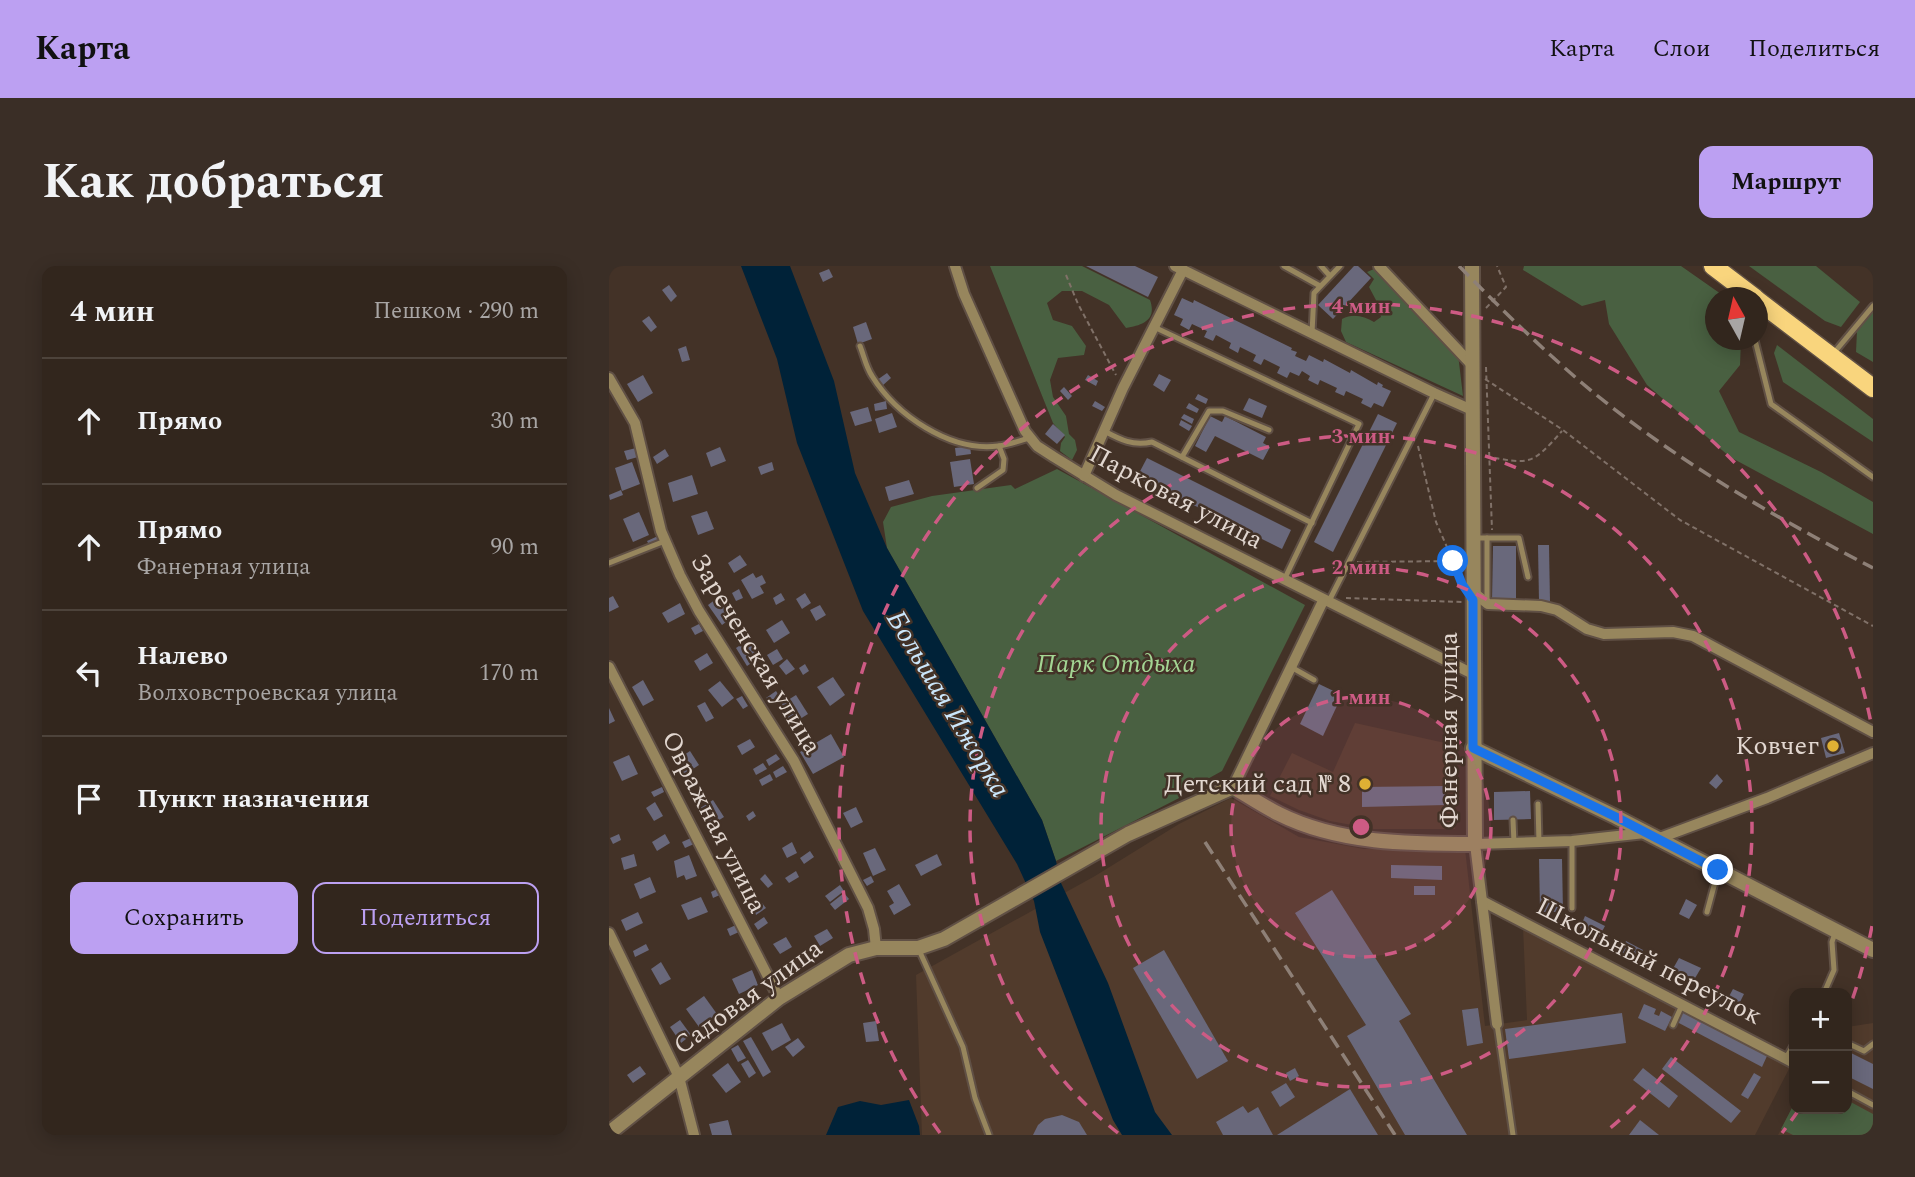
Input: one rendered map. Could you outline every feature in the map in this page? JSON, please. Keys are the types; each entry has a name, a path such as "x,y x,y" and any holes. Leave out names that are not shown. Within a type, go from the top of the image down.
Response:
{"main road":[{"path":"1713,266 1740,287"},
{"path":"1768,308 1873,388"}],"street":[{"name":"Парковая улица","path":"955,266 964,294 1029,438 1082,481 1116,495 1473,674"},
{"path":"1379,266 1479,366"},
{"name":"Фанерная улица","path":"1472,266 1479,366 1472,410 1472,453 1484,538 1473,674 1475,844 1497,1024"},
{"path":"1082,481 1179,268 1472,410"},
{"name":"Зареченская улица","path":"609,378 635,423 665,541 699,611 804,779 868,908 876,948"},
{"path":"1480,597 1557,610 1587,629 1604,634 1672,632 1693,636 1873,732"},
{"path":"1327,600 1233,787 1279,814 1325,831 1396,843 1514,843 1651,836 1767,798 1873,753"},
{"name":"Овражная улица","path":"609,667 779,998"},
{"path":"1473,748 1873,950"},
{"name":"Садовая улица","path":"609,1133 779,998 849,955 876,948 918,948 944,939 1148,824 1233,787"},
{"name":"Школьный переулок","path":"1482,901 1789,1059"},
{"path":"609,933 679,1077 694,1135"}],"lane":[{"path":"1284,266 1320,286"},
{"path":"1321,266 1330,276"},
{"path":"1312,333 1314,293 1340,266"},
{"path":"1831,356 1873,306"},
{"path":"1153,327 1359,424 1285,580"},
{"path":"860,346 870,373 879,387 908,416 955,442 999,446 1029,438"},
{"path":"1758,350 1771,404 1873,477"},
{"path":"1327,600 1434,393"},
{"path":"1182,457 1209,411 1223,411 1269,430"},
{"path":"1104,431 1129,443 1151,442 1311,523"},
{"path":"977,488 1003,470 1004,458 999,446"},
{"path":"1484,538 1519,538 1528,577"},
{"path":"609,563 665,541"},
{"path":"1291,667 1314,680"},
{"path":"1538,804 1539,842"},
{"path":"1538,815 1547,815"},
{"path":"1513,820 1514,843"},
{"path":"1572,841 1573,908"},
{"path":"1707,912 1718,870"},
{"path":"1826,988 1834,970 1832,942 1836,931"},
{"path":"918,948 963,1047 975,1098 989,1135"},
{"path":"1673,1025 1682,1004"},
{"path":"1497,1024 1513,1135"},
{"path":"1852,1045 1864,1051 1873,1044"},
{"path":"1852,1094 1873,1105"}],"path":[{"path":"1481,313 1506,287 1497,266"},
{"path":"1066,275 1078,304 1123,388"},
{"path":"1479,366 1487,382 1490,457 1484,538"},
{"path":"1479,366 1487,382 1563,430 1680,520 1873,626"},
{"path":"1472,453 1516,463 1532,460 1563,430"},
{"path":"1415,431 1436,522 1462,584 1480,597"},
{"path":"1349,562 1453,561"},
{"path":"1327,600 1456,604 1480,597"},
{"path":"1555,938 1573,908"}],"shaded area":[{"name":"Детский сад № 8","path":"1355,723 1454,745 1455,829 1374,829 1330,821 1270,796 1292,753 1333,772"},
{"path":"1231,798 1299,837 1364,849 1465,849 1485,1026 1527,1020 1523,927 1789,1066 1789,1069 1755,1135 922,1135 916,975 1095,876 1179,824"},
{"path":"1873,1023 1873,1135 1778,1135 1789,1114 1852,1114 1852,1026"}],"green space":[{"path":"990,266 1082,266 1150,300 1150,317 1138,325 1126,328 1109,305 1082,291 1062,291 1047,303 1053,320 1072,326 1086,346 1084,355 1058,358 1050,380 1053,397 1066,416 1069,434 1075,440 1077,450 1072,460 1060,451 1065,437 1053,423"},
{"path":"1524,266 1681,266 1711,287 1705,287 1705,350 1741,350 1740,365 1719,391 1739,432 1821,472 1873,502 1873,534 1730,457 1647,385 1609,324 1605,300 1582,306 1523,270"},
{"path":"1749,266 1816,266 1860,302 1841,327 1825,321"},
{"path":"1374,269 1458,354 1463,396 1346,342 1341,331 1342,319 1358,316 1374,322 1381,317 1369,287 1374,279 1367,272"},
{"path":"1873,312 1873,362 1856,352 1857,331"},
{"path":"1777,345 1873,419 1873,442 1783,382 1774,353"},
{"name":"Парк Отдыха","path":"1057,469 1305,605 1222,771 1182,793 1183,796 1056,861 1042,820 887,548 883,522 891,507 932,496 1011,485 1015,489"},
{"path":"1852,1103 1873,1114 1873,1135 1793,1135 1781,1129 1789,1114 1852,1114"}],"water":[{"name":"Большая Ижорка","path":"741,266 790,266 834,381 855,473 887,548 1042,820 1061,883 1108,983 1155,1112 1172,1135 1122,1135 1113,1120 1040,932 1034,901 1017,864 863,611 797,443 777,359"},
{"path":"909,1100 920,1135 826,1135 838,1107 860,1101 881,1105"}],"building":[{"path":"1086,266 1135,266 1158,277 1148,297"},
{"path":"1354,266 1358,266 1371,278 1333,319 1318,305"},
{"path":"829,269 833,277 823,282 819,273"},
{"path":"669,285 677,296 671,302 662,290"},
{"path":"1182,298 1193,303 1194,300 1292,348 1291,350 1297,352 1295,356 1306,361 1309,355 1323,362 1324,359 1377,385 1378,382 1391,391 1383,407 1374,403 1371,408 1361,403 1363,399 1346,391 1344,396 1335,392 1337,388 1320,380 1318,385 1308,380 1310,376 1302,371 1299,376 1290,372 1287,378 1277,373 1280,367 1264,359 1261,365 1253,361 1256,355 1240,347 1238,353 1229,348 1231,343 1216,335 1213,341 1204,337 1207,331 1192,324 1189,330 1180,325 1183,319 1174,315"},
{"path":"649,316 657,327 651,332 642,321"},
{"path":"866,322 872,339 858,344 853,327"},
{"path":"686,346 690,360 682,362 678,349"},
{"path":"887,373 891,378 882,386 877,380"},
{"path":"1159,374 1171,380 1164,392 1153,385"},
{"path":"643,375 653,393 638,402 627,384"},
{"path":"1088,375 1098,381 1096,386 1085,380"},
{"path":"1064,387 1072,396 1068,400 1060,391"},
{"path":"1198,394 1208,399 1206,404 1195,399"},
{"path":"1249,398 1267,406 1262,418 1243,410"},
{"path":"886,401 887,409 875,411 874,404"},
{"path":"1095,401 1105,407 1102,411 1092,406"},
{"path":"1189,403 1199,409 1197,413 1186,408"},
{"path":"868,407 872,421 855,426 850,412"},
{"path":"892,413 897,427 879,433 875,419"},
{"path":"1184,414 1194,419 1192,424 1181,418"},
{"path":"1378,414 1397,423 1333,552 1314,542"},
{"path":"1210,416 1222,422 1225,416 1266,437 1263,443 1270,447 1263,460 1215,436 1206,452 1195,446"},
{"path":"1181,420 1192,426 1189,431 1179,425"},
{"path":"1053,424 1065,435 1057,444 1045,434"},
{"path":"970,446 971,454 956,456 955,448"},
{"path":"720,447 726,461 711,467 706,453"},
{"path":"636,448 638,457 627,460 624,451"},
{"path":"665,449 669,456 657,464 653,457"},
{"path":"1147,458 1291,530 1282,549 1137,477"},
{"path":"970,459 974,484 954,487 950,462"},
{"path":"632,462 640,484 622,491 615,468"},
{"path":"772,462 774,470 761,475 758,467"},
{"path":"692,475 698,494 673,502 668,483"},
{"path":"909,480 914,494 889,501 885,487"},
{"path":"621,490 623,495 610,500 609,495"},
{"path":"707,511 714,529 698,535 691,516"},
{"path":"639,512 649,535 633,542 623,519"},
{"path":"658,536 660,541 649,545 647,541"},
{"path":"1538,545 1549,545 1550,602 1539,602"},
{"path":"1493,546 1516,546 1516,601 1492,601"},
{"path":"740,555 747,565 734,573 728,563"},
{"path":"753,573 756,578 762,575 766,583 760,586 764,593 752,599 741,580"},
{"path":"739,589 743,598 736,601 732,593"},
{"path":"781,593 785,600 776,605 773,598"},
{"path":"805,593 811,603 802,609 796,599"},
{"path":"613,596 619,607 609,612 609,598"},
{"path":"716,599 719,604 724,600 729,608 724,611 730,619 722,625 708,605"},
{"path":"680,603 685,614 668,623 662,613"},
{"path":"820,605 826,615 816,621 810,610"},
{"path":"782,620 790,633 774,643 766,630"},
{"path":"699,624 703,631 695,635 691,628"},
{"path":"748,640 759,658 747,666 736,648"},
{"path":"777,649 783,659 773,665 767,655"},
{"path":"707,653 713,663 700,671 694,661"},
{"path":"787,659 795,669 786,675 779,666"},
{"path":"805,664 809,671 803,675 799,668"},
{"path":"833,677 845,695 830,706 817,687"},
{"path":"643,680 654,700 643,706 632,687"},
{"path":"720,681 734,698 722,707 708,690"},
{"path":"1319,684 1342,695 1323,736 1300,724"},
{"path":"776,691 780,697 769,703 766,698"},
{"path":"796,695 808,714 792,724 780,705"},
{"path":"742,696 748,706 743,709 736,699"},
{"path":"705,702 714,718 706,722 697,706"},
{"path":"609,708 615,721 609,724"},
{"name":"Ковчег","path":"1839,733 1845,753 1826,758 1821,738"},
{"path":"831,734 844,757 813,774 800,752"},
{"path":"750,739 755,747 742,755 737,746"},
{"path":"690,751 699,765 684,775 675,761"},
{"path":"776,754 780,759 769,766 766,760"},
{"path":"629,755 638,774 622,781 613,762"},
{"path":"763,763 767,769 756,775 753,769"},
{"path":"783,766 787,772 776,778 773,772"},
{"path":"770,774 773,780 762,786 759,780"},
{"path":"1717,774 1723,781 1716,789 1709,783"},
{"path":"1445,786 1446,805 1362,807 1362,787"},
{"path":"662,787 664,792 654,797 651,792"},
{"path":"1530,791 1531,819 1494,820 1494,792"},
{"path":"713,800 724,817 708,827 697,810"},
{"path":"655,802 663,816 654,821 646,808"},
{"path":"856,807 863,822 851,828 843,813"},
{"path":"753,811 756,816 749,821 746,816"},
{"path":"619,834 621,840 613,844 610,838"},
{"path":"665,834 670,843 657,851 652,842"},
{"path":"691,838 694,844 685,848 682,842"},
{"path":"792,842 797,853 787,858 782,848"},
{"path":"875,848 886,870 873,876 863,853"},
{"path":"810,851 814,857 804,864 800,858"},
{"path":"634,854 637,866 624,870 621,858"},
{"path":"937,854 942,865 921,876 915,865"},
{"path":"689,855 697,876 686,880 684,875 677,878 674,861"},
{"path":"1539,859 1562,859 1563,912 1540,912"},
{"path":"1391,865 1442,866 1442,880 1391,878"},
{"path":"796,871 799,877 789,883 785,878"},
{"path":"765,874 773,884 768,888 760,879"},
{"path":"871,876 874,882 867,886 863,880"},
{"path":"650,877 656,892 640,899 634,884"},
{"path":"899,884 911,905 894,915 889,906 894,903 887,891"},
{"path":"840,885 844,891 830,902 825,896"},
{"path":"1414,886 1435,886 1435,895 1414,895"},
{"path":"719,888 722,894 713,898 711,892"},
{"path":"1332,890 1411,1014 1399,1021 1467,1135 1405,1135 1347,1036 1366,1025 1295,913"},
{"path":"844,893 849,899 835,910 830,904"},
{"path":"701,897 708,912 688,920 681,905"},
{"path":"1686,899 1697,905 1689,919 1679,914"},
{"path":"762,903 766,908 756,915 752,910"},
{"path":"638,912 643,923 626,931 621,920"},
{"path":"1585,916 1605,926 1599,937 1580,928"},
{"path":"764,917 768,923 758,930 754,924"},
{"path":"736,925 739,932 730,936 727,929"},
{"path":"827,929 833,938 820,946 814,936"},
{"path":"786,937 792,947 780,954 773,944"},
{"path":"1626,941 1643,950 1638,960 1621,952"},
{"path":"646,944 649,950 635,957 633,951"},
{"path":"1164,950 1228,1061 1197,1079 1133,968"},
{"path":"1679,958 1701,968 1691,985 1670,974"},
{"path":"661,962 671,979 660,985 651,969"},
{"path":"752,970 758,985 739,994 732,979"},
{"path":"1733,989 1744,994 1737,1008 1726,1002"},
{"path":"704,996 717,1014 699,1027 686,1009"},
{"path":"1644,1004 1656,1009 1654,1014 1659,1016 1661,1011 1672,1017 1665,1031 1638,1018"},
{"path":"1478,1008 1483,1043 1467,1046 1462,1010"},
{"path":"1682,1012 1767,1056 1762,1067 1677,1022"},
{"path":"1622,1013 1626,1043 1509,1059 1505,1029"},
{"path":"680,1020 691,1035 681,1043 670,1027"},
{"path":"876,1021 879,1041 866,1042 863,1023"},
{"path":"782,1023 791,1040 772,1051 762,1033"},
{"path":"751,1037 771,1072 763,1077 743,1041"},
{"path":"798,1038 805,1047 793,1057 785,1047"},
{"path":"738,1045 746,1058 738,1062 731,1049"},
{"path":"1852,1054 1873,1064 1873,1089 1852,1078"},
{"path":"1671,1057 1741,1111 1731,1123 1662,1069"},
{"path":"748,1060 756,1073 749,1078 741,1064"},
{"path":"728,1063 741,1082 726,1093 712,1075"},
{"path":"640,1066 646,1074 633,1083 627,1075"},
{"path":"1295,1068 1299,1076 1290,1081 1286,1073"},
{"path":"1643,1068 1678,1096 1669,1108 1633,1080"},
{"path":"1754,1073 1761,1077 1748,1099 1741,1095"},
{"path":"1286,1083 1295,1097 1280,1107 1271,1092"},
{"path":"1350,1089 1378,1135 1277,1135"},
{"path":"1243,1106 1248,1113 1258,1107 1273,1135 1223,1135 1216,1122"},
{"path":"1062,1115 1079,1122 1087,1135 1033,1135 1045,1119"},
{"path":"728,1120 732,1135 712,1135 709,1124"},
{"path":"1640,1120 1659,1135 1629,1135"}],"railway":[{"path":"1459,266 1566,369 1651,436 1723,484 1873,568"},
{"path":"1205,842 1395,1135"}],"place":[{"name":"Ковчег","path":"1833,746"},
{"name":"Детский сад № 8","path":"1365,784"}],"route":[{"path":"1453,561 1462,584 1473,600 1473,748 1718,870"}]}
